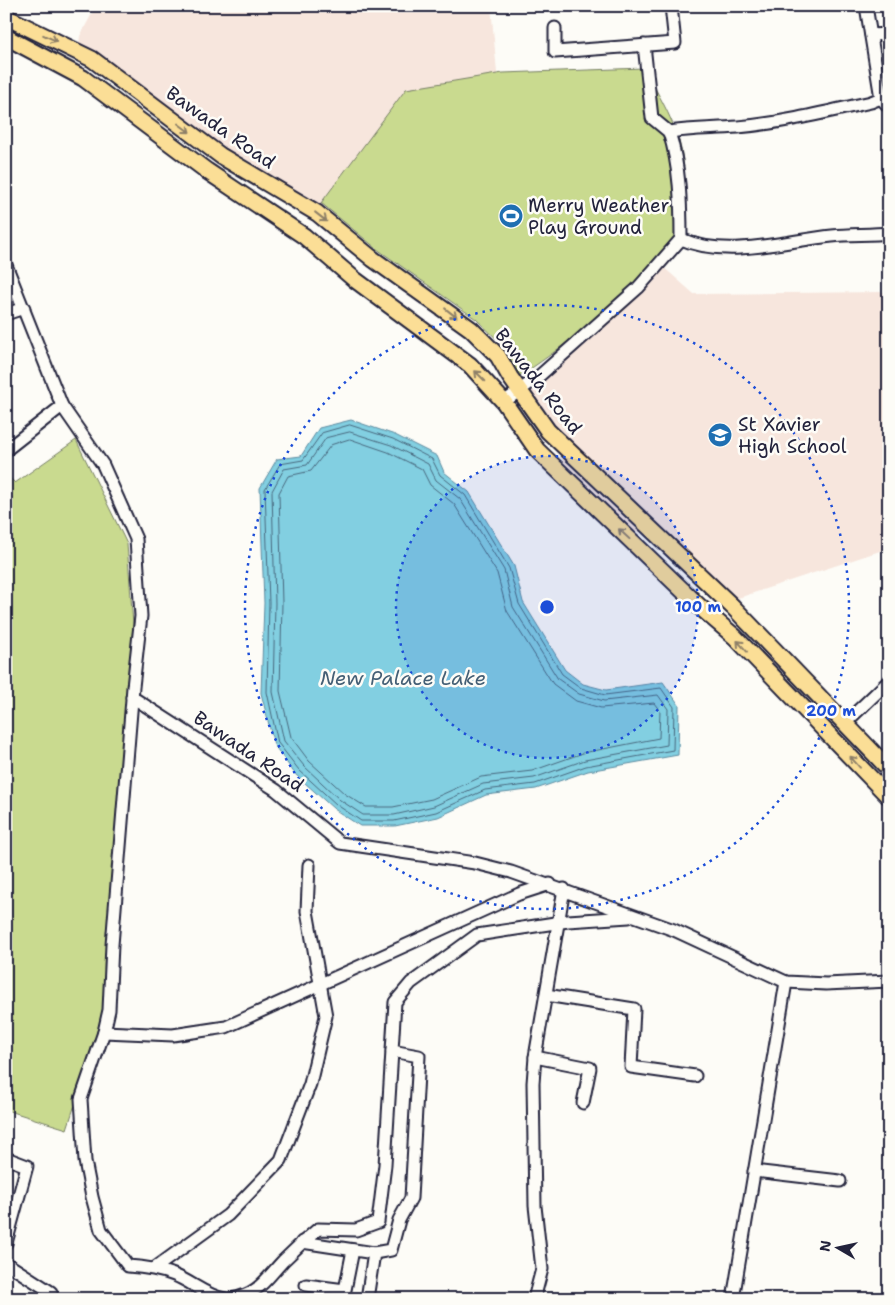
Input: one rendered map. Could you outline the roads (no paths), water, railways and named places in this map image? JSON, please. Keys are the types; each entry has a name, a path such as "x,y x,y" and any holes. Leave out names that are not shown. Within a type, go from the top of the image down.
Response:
{"main road":[{"name":"Bawada Road","path":"6,17 91,58 221,156 317,213 373,259 471,329 498,356 548,431 734,607 889,769"},
{"path":"6,37 83,78 207,171 304,236 354,279 456,353 504,402 537,450 700,607 735,637 889,797"}],"street":[{"path":"555,28 555,52 675,43 671,6"},
{"path":"668,132 686,129 738,127 797,119 871,102 886,101 866,6"},
{"path":"871,35 889,34"},
{"path":"504,402 520,391 638,288 680,239 681,206 677,166 668,132 652,118 644,45"},
{"path":"680,239 697,246 721,248 841,235 889,233"},
{"path":"7,271 24,308 62,406 103,465 136,539 141,616 132,697 112,945 109,1010 104,1032 81,1099 85,1161 89,1184 102,1230 128,1266 155,1268 176,1276 215,1297 224,1299"},
{"path":"6,314 24,308"},
{"path":"6,450 62,406"},
{"path":"845,724 889,681"},
{"name":"Bawada Road","path":"132,697 276,790 340,843 474,863 550,884"},
{"path":"155,1268 228,1215 281,1160 310,1084 326,1016 307,911 309,865"},
{"path":"104,1032 173,1035 226,1027 320,982 519,894 550,884 674,930 786,982 826,984 889,981"},
{"path":"534,1299 542,1269 535,1206 533,1083 535,1057 564,889"},
{"path":"231,1299 243,1298 265,1284 282,1262 318,1229 356,1230 378,1222 385,1165 395,1002 411,983 477,935 559,923 633,916"},
{"path":"733,1299 786,982"},
{"path":"546,995 634,1009 631,1067 695,1076"},
{"path":"302,1242 374,1253 391,1250 399,1220 411,1198 419,1056 392,1051"},
{"path":"535,1057 590,1068 583,1103"},
{"path":"6,1158 27,1166 6,1243"},
{"path":"754,1171 840,1182"},
{"path":"306,1285 345,1290 353,1250"},
{"path":"367,1299 374,1253"},
{"path":"6,1263 51,1292 52,1299"}],"water":[{"name":"New Palace Lake","path":"351,420 395,435 437,456 444,472 469,492 514,566 523,602 565,670 583,684 606,690 663,682 679,705 678,755 588,771 536,789 486,795 438,817 395,826 360,826 334,809 295,774 274,745 261,693 264,603 260,488 277,459 301,456 319,428"}],"place":[{"name":"Merry Weather Play Ground","path":"511,216"},
{"name":"St Xavier High School","path":"720,435"}]}
